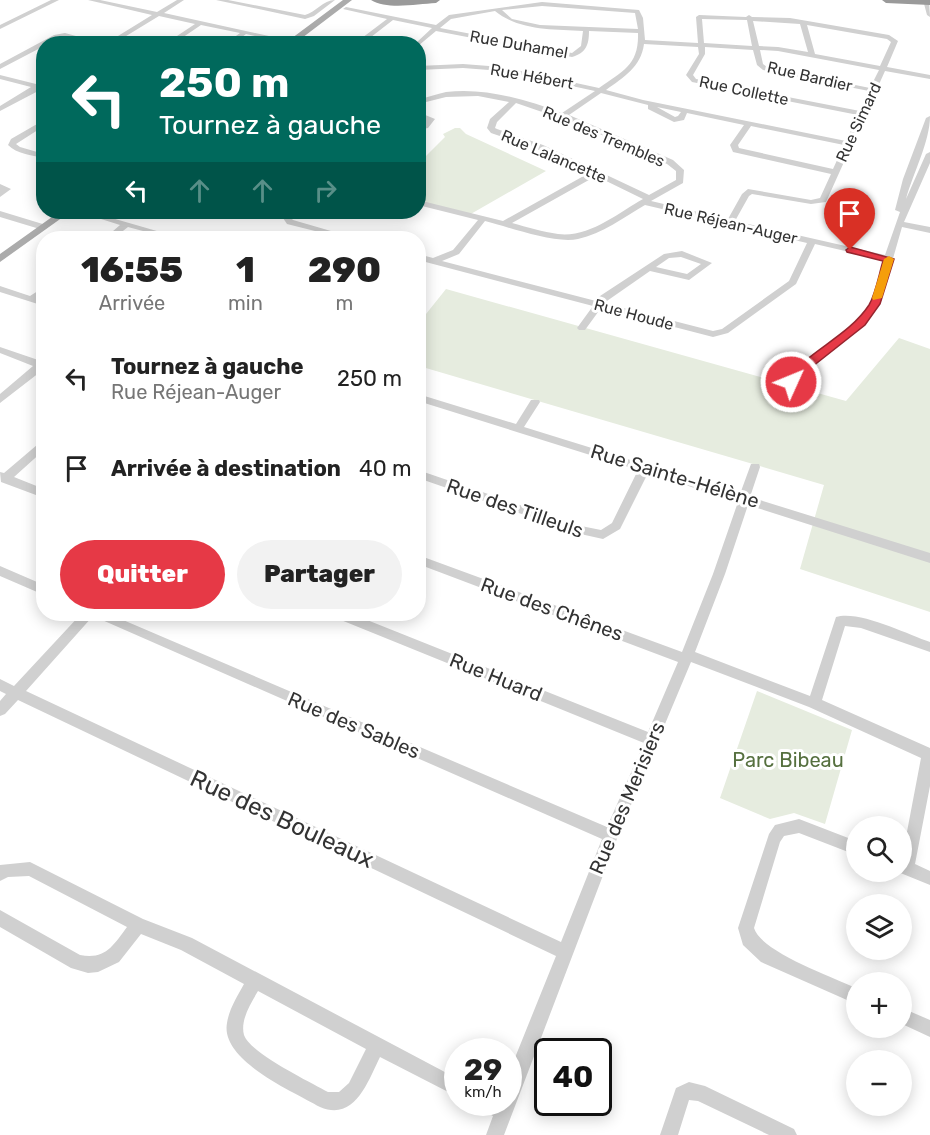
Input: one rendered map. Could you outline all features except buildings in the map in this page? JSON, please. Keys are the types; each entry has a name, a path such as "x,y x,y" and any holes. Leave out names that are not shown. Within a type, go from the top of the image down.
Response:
{"highway":[{"path":"375,0 404,3 436,0"},
{"path":"886,0 927,1"},
{"path":"898,1 929,14"}],"main road":[{"path":"303,36 347,4 358,0"},
{"path":"0,259 45,219"},
{"path":"0,249 52,219"}],"street":[{"path":"0,27 56,0"},
{"path":"91,0 262,36"},
{"path":"121,36 181,0"},
{"path":"219,0 305,17 312,15 332,0"},
{"path":"927,1 929,14"},
{"name":"Rue Duhamel","path":"347,4 392,18 436,28 572,55 578,54 585,44 586,29"},
{"path":"426,37 448,17 496,9 542,4 630,10 639,13 642,50 633,66 563,116"},
{"path":"496,9 510,20 540,27 641,31"},
{"name":"Rue Collette","path":"749,17 699,17 700,60 689,75 694,81 862,114"},
{"path":"749,17 803,22 812,55"},
{"name":"Rue Bardier","path":"749,17 760,65 765,69 872,90"},
{"path":"368,36 392,18"},
{"name":"Rue Simard","path":"730,223 746,194 751,191 820,202 894,40 803,22"},
{"path":"180,36 200,23"},
{"path":"239,36 245,32"},
{"path":"642,42 756,47 930,77"},
{"path":"0,67 36,47"},
{"name":"Rue Hébert","path":"426,68 463,66 498,68 642,102 674,120 681,118 685,111 848,144"},
{"path":"0,77 36,86"},
{"path":"0,83 36,87"},
{"path":"0,109 36,88"},
{"name":"Rue des Trembles","path":"426,99 439,95 463,93 513,102 563,116 670,162 680,170 680,181 594,231 576,237 558,237 426,204"},
{"name":"Rue Lalancette","path":"513,102 493,121 491,128 494,131 540,147 596,173 646,201"},
{"path":"899,224 899,208 930,118"},
{"path":"748,124 734,145 736,150 834,172"},
{"path":"36,127 12,145 17,149 36,154"},
{"path":"787,390 799,372 861,322 875,304 899,224 929,156 916,155"},
{"path":"504,224 596,173"},
{"path":"0,186 7,189 0,195"},
{"name":"Rue Réjean-Auger","path":"646,201 730,223 889,259"},
{"path":"0,214 39,226"},
{"path":"109,219 152,231"},
{"path":"288,219 290,222 324,231"},
{"path":"426,263 456,252 483,219"},
{"path":"118,231 127,224"},
{"path":"899,224 930,231"},
{"name":"Rue Houde","path":"426,259 703,333 720,333 793,282 812,241"},
{"path":"582,328 598,304 649,268 667,256 677,253 708,263 689,277 649,268"},
{"path":"0,289 36,301"},
{"path":"31,299 36,296"},
{"path":"0,350 36,364"},
{"path":"0,400 36,371"},
{"name":"Rue Sainte-Hélène","path":"426,399 743,497 930,558"},
{"path":"519,427 534,402"},
{"path":"36,450 3,477 36,491"},
{"name":"Rue des Merisiers","path":"522,1062 611,836 687,657 719,574 743,497 755,467"},
{"name":"Rue des Tilleuls","path":"426,477 586,533 603,536 616,526 645,468"},
{"name":"Rue des Chênes","path":"426,562 814,703 930,755"},
{"path":"0,571 36,587"},
{"path":"0,710 82,621"},
{"name":"Rue des Sables","path":"114,621 611,836"},
{"name":"Rue Huard","path":"357,621 652,740"},
{"path":"814,703 840,621 861,623 930,646"},
{"name":"Rue des Bouleaux","path":"0,685 564,952"},
{"path":"912,833 930,755"},
{"path":"846,844 799,826 780,830 771,850 747,928 749,939 766,956 846,992"},
{"path":"0,874 5,870 30,869 138,925 186,944 444,1082"},
{"path":"912,870 930,878"},
{"path":"0,918 77,962 90,966 101,964 115,955 138,925"},
{"path":"255,981 243,1002 236,1023 236,1036 242,1047 254,1059 326,1101 343,1101 355,1089 376,1047"},
{"path":"912,1021 930,1029"},
{"path":"673,1134 682,1094 689,1091 699,1092 788,1135"},
{"name":"Rue des Merisiers","path":"495,1135 502,1116"}],"green space":[{"path":"460,128 466,134 546,171 469,215 426,204 426,156 445,137 443,134"},
{"path":"446,289 846,401 899,338 930,349 930,612 800,569 824,485 426,368 426,314"},
{"name":"Parc Bibeau","path":"757,691 852,730 825,824 794,813 770,819 720,798"}],"slow traffic":[{"path":"877,298 889,259"}],"route":[{"path":"791,382 799,372 861,322 875,304 889,259 850,250"}]}
